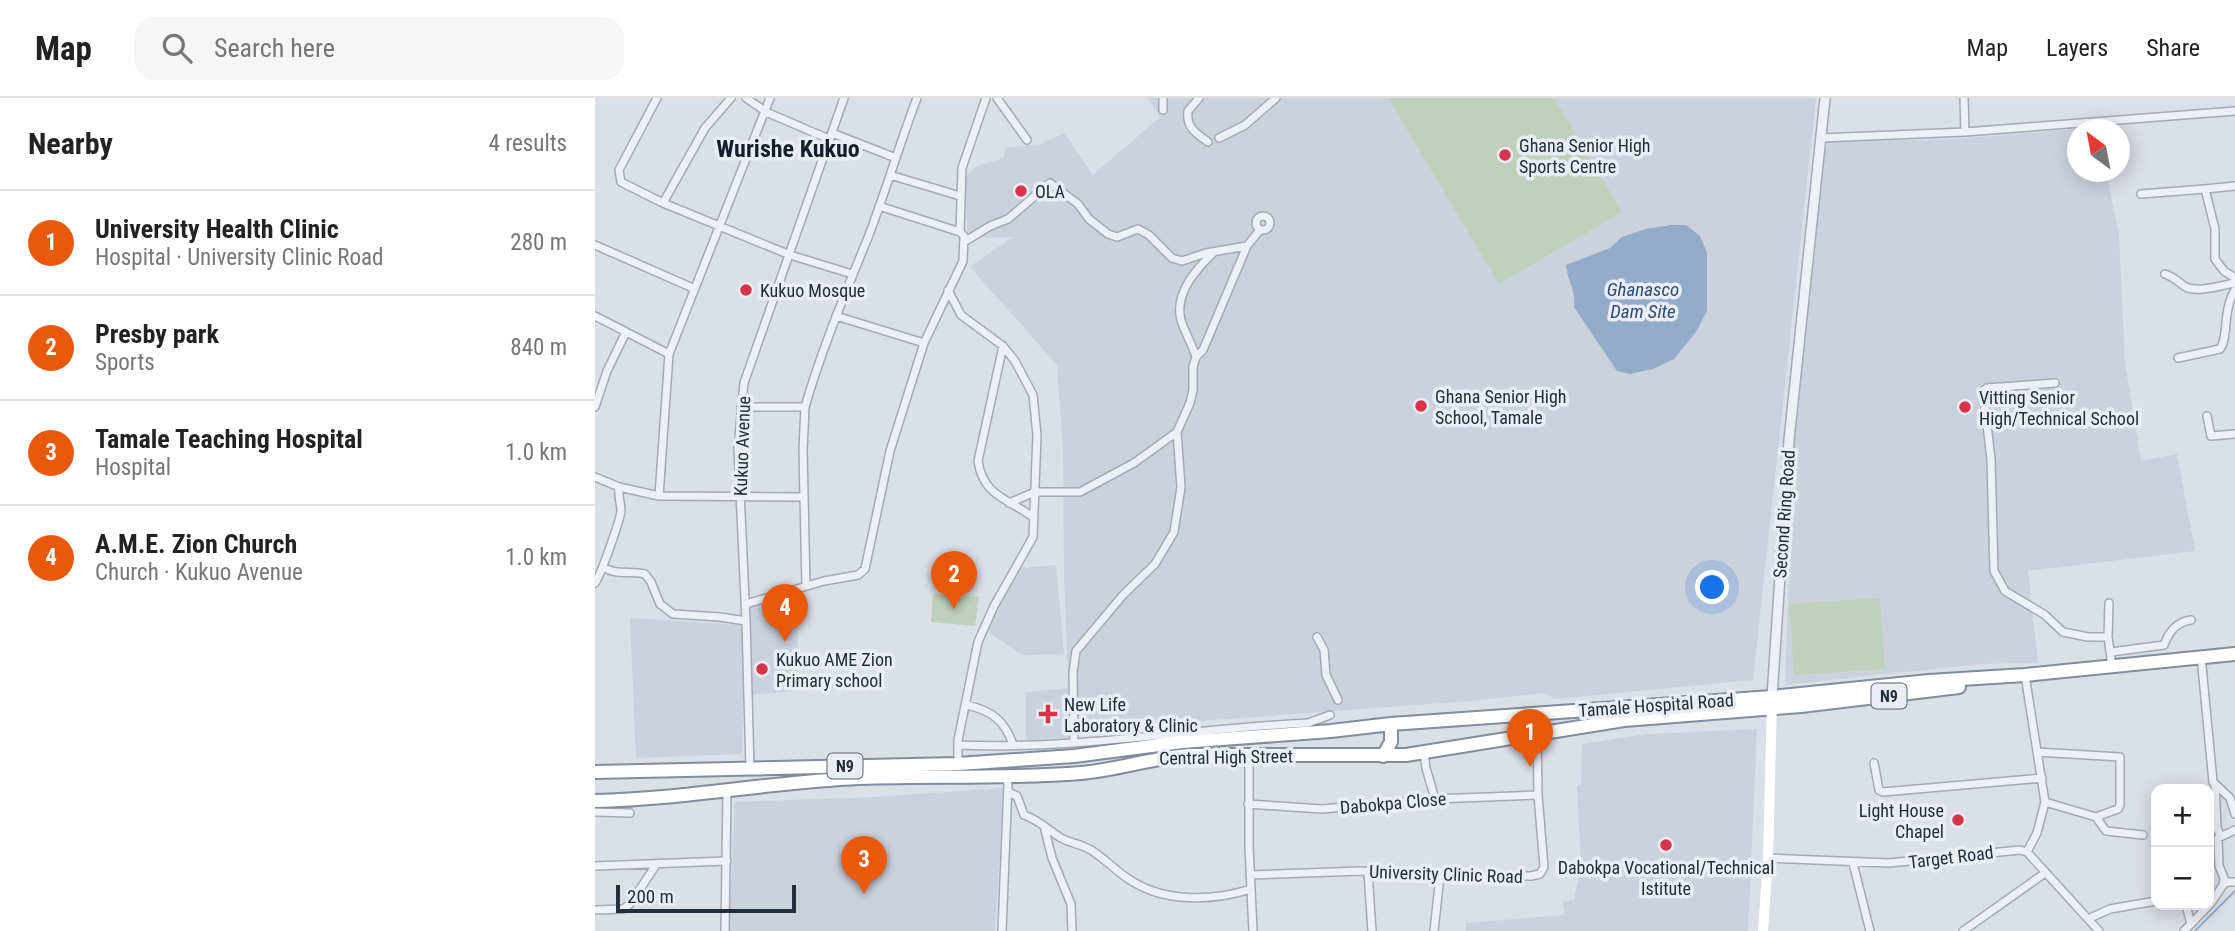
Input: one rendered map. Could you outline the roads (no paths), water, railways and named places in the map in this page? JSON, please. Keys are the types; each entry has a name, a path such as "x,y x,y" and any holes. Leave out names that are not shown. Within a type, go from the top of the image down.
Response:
{"highway":[{"name":"N9","path":"1772,702 1917,693 2004,677 2235,654"},
{"name":"Tamale Hospital Road","path":"1331,732 1391,724 1772,702"},
{"name":"Central High Street","path":"595,801 663,798 859,778 1089,772 1161,757 1191,755 1383,756 1424,752 1624,720 1772,702"},
{"path":"1383,756 1391,742 1391,724"},
{"name":"Central High Street","path":"595,772 958,764 1094,754 1182,742 1331,732"},
{"path":"1089,772 1094,754"}],"main road":[{"name":"Second Ring Road","path":"1763,931 1768,858 1772,702"}],"street":[{"path":"657,98 619,170 621,182 663,203 790,255 852,274"},
{"path":"663,203 705,128 731,98"},
{"path":"746,98 766,111 896,158"},
{"path":"659,496 669,354 770,98"},
{"name":"Kukuo Avenue","path":"750,769 747,621 738,448 744,383 845,98"},
{"path":"806,586 803,422 806,407 836,316 917,98"},
{"path":"960,232 962,168 986,98"},
{"path":"997,98 1027,139"},
{"path":"1163,98 1163,110"},
{"path":"1199,98 1188,111 1188,123 1194,132 1208,142"},
{"path":"1219,138 1245,125 1276,98"},
{"name":"Second Ring Road","path":"1772,702 1788,453 1825,98"},
{"path":"1963,98 1965,132"},
{"path":"1821,138 1965,132 2235,111"},
{"path":"890,175 960,196"},
{"path":"964,242 990,226 1008,219 1050,183 1078,204 1089,219 1108,234 1117,237 1138,229 1149,235 1172,258 1182,261 1247,246"},
{"path":"2141,194 2235,186"},
{"path":"2205,189 2215,229 2215,259 2235,280"},
{"path":"745,604 806,586 858,575 865,569 890,450 924,343 963,261 964,242 964,236 960,232 879,206"},
{"path":"1074,742 1073,672 1076,651 1123,595 1155,564 1174,532 1181,488 1177,432 1190,403 1193,367 1196,357 1203,350 1247,246 1260,230"},
{"path":"595,245 695,289"},
{"path":"1196,357 1181,320 1182,302 1192,274 1213,252"},
{"path":"2165,274 2177,278 2185,288 2195,289 2235,280"},
{"path":"948,290 961,315 1003,346 1015,361 1033,395 1037,435 1033,537 994,606 978,642 958,745 958,764"},
{"path":"2178,358 2220,349 2224,344 2226,310 2235,290"},
{"path":"595,316 669,354"},
{"path":"836,316 924,343"},
{"path":"595,407 607,371 626,332"},
{"path":"1003,346 978,461 981,476 999,498 1034,518"},
{"path":"2055,383 1987,388 1983,391 1991,460 1994,570 2005,591 2045,615 2063,632 2088,637 2108,637"},
{"path":"741,407 806,407"},
{"path":"2207,416 2211,436 2235,434"},
{"path":"1009,503 1035,492 1080,492 1134,463 1177,432"},
{"path":"595,477 619,487 659,496 804,497"},
{"path":"595,583 621,512 617,499 619,487"},
{"path":"603,567 616,573 645,574 660,604 673,614 747,621"},
{"path":"2109,603 2108,637 2112,666"},
{"path":"2111,652 2164,645 2177,625 2191,620"},
{"path":"1317,636 1324,650 1326,675 1338,700"},
{"path":"2201,656 2214,784"},
{"path":"2025,675 2045,802 2037,833 2027,852 2099,931"},
{"path":"967,705 997,716 1004,724 1013,744"},
{"path":"958,745 988,747 1050,744 1308,723 1330,715"},
{"name":"University Clinic Road","path":"1250,875 1368,872 1440,876 1540,874 1544,867 1538,795 1537,733"},
{"path":"1050,744 1051,758"},
{"path":"1424,752 1435,799"},
{"path":"2037,752 2120,757 2118,809 2097,817 2045,802"},
{"path":"1249,756 1253,931"},
{"path":"1874,764 1879,790 1883,792 2042,778"},
{"path":"1002,931 1008,792 1005,776"},
{"path":"2214,785 2229,798 2235,814"},
{"path":"2214,785 2217,828 2220,835 2219,866 2224,878 2223,885"},
{"path":"725,931 727,792"},
{"path":"1008,792 1017,796 1024,816 1034,818 1064,840 1076,842 1089,849 1131,881 1159,892 1193,897 1217,897 1251,890"},
{"name":"Dabokpa Close","path":"1248,804 1322,809 1435,799 1538,795"},
{"path":"595,813 630,813"},
{"path":"2097,817 2106,831 2143,835"},
{"path":"1044,826 1052,858 1071,904 1072,931"},
{"path":"2220,835 2235,830"},
{"name":"Target Road","path":"1768,858 1853,863 1907,862 2012,849 2027,852"},
{"path":"595,866 727,861"},
{"path":"1853,863 1870,929 1861,931"},
{"path":"595,910 623,909 630,904 656,865"},
{"path":"1368,872 1372,931"},
{"path":"1963,931 2045,873"},
{"path":"1434,931 1440,876"},
{"path":"2214,893 2227,882 2235,883"},
{"path":"2214,894 2235,883"},
{"path":"2088,919 2110,909 2151,902"},
{"path":"2187,910 2191,924"},
{"path":"2184,931 2201,910"}],"water":[{"name":"Ghanasco Dam Site","path":"1671,225 1686,225 1700,236 1707,253 1707,311 1696,332 1674,359 1653,369 1630,374 1617,371 1574,307 1574,295 1566,265 1610,248 1622,237"}],"waterway":[{"path":"2195,931 2235,891"}],"place":[{"name":"Ghana Senior High Sports Centre","path":"1505,155"},
{"name":"OLA","path":"1021,191"},
{"name":"Kukuo Mosque","path":"746,290"},
{"name":"Ghana Senior High School, Tamale","path":"1421,406"},
{"name":"Vitting Senior High/Technical School","path":"1965,407"},
{"name":"Presby park","path":"954,609"},
{"name":"A.M.E. Zion Church","path":"785,642"},
{"name":"Kukuo AME Zion Primary school","path":"762,669"},
{"name":"New Life Laboratory & Clinic","path":"1048,714"},
{"name":"University Health Clinic","path":"1530,767"},
{"name":"Light House Chapel","path":"1958,820"},
{"name":"Dabokpa Vocational/Technical Istitute","path":"1666,845"},
{"name":"Tamale Teaching Hospital","path":"864,894"}],"district":[{"name":"Wurishe Kukuo","path":"788,149"}]}
